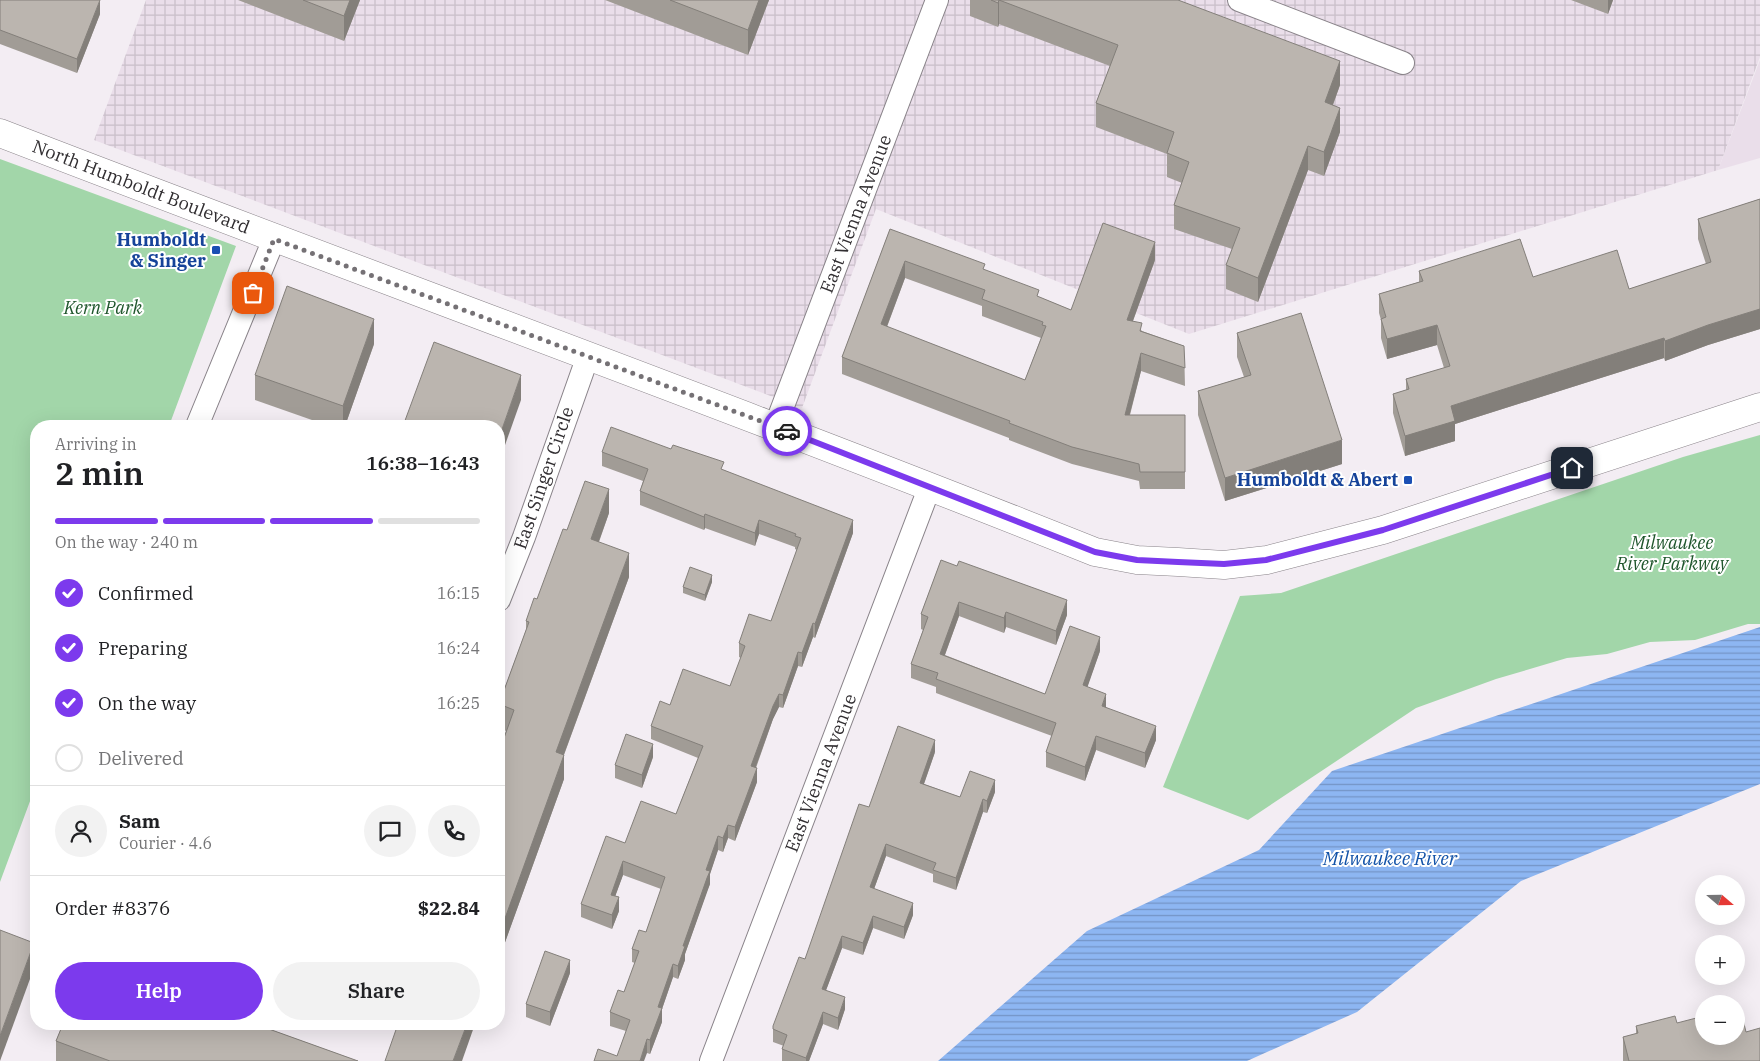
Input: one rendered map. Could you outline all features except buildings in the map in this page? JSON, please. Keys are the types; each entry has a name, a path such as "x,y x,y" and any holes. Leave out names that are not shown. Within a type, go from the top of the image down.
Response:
{"main road":[{"name":"North Humboldt Boulevard","path":"0,133 274,239 930,486 1095,552 1137,560 1224,564 1266,560 1383,530 1760,407"}],"street":[{"name":"East Vienna Avenue","path":"775,427 937,0"},
{"path":"1239,0 1403,63"},
{"path":"199,420 274,239"},
{"name":"East Singer Circle","path":"505,585 524,537 588,356"},
{"name":"East Vienna Avenue","path":"711,1061 930,486"}],"shaded area":[{"path":"146,0 1760,0 1760,57 1718,170 1189,334 876,209 802,408 94,140"},
{"path":"1760,60 1760,158 1718,170"}],"green space":[{"name":"Kern Park","path":"0,159 236,246 171,420 30,420 30,801 0,882"},
{"name":"Milwaukee River Parkway","path":"1760,435 1760,624 1748,624 1695,640 1650,642 1607,654 1567,658 1496,679 1416,708 1248,820 1163,787 1240,596 1281,593 1683,457"}],"water":[{"name":"Milwaukee River","path":"1760,627 1760,784 1521,881 1357,1012 1247,1061 938,1061 1087,931 1259,850 1332,771"}],"way so far":[{"path":"253,293 274,239 787,431"}],"place":[{"name":"Humboldt & Singer","path":"216,250"},
{"name":"Humboldt & Abert","path":"1408,480"}],"route":[{"path":"787,431 1095,552 1137,560 1208,564 1266,560 1383,530 1572,468"}]}
